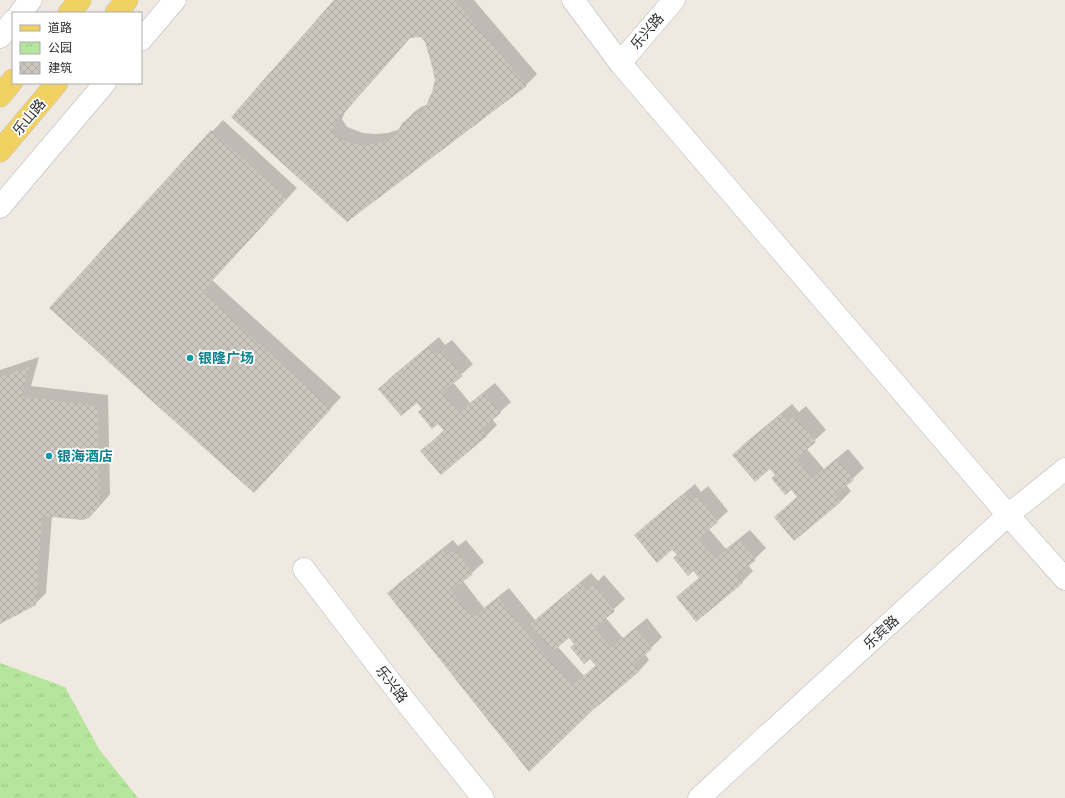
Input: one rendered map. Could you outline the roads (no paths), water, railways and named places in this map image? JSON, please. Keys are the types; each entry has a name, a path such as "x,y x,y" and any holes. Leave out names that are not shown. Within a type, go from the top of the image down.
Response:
{"main road":[{"path":"70,12 80,0"},
{"path":"117,12 127,0"},
{"path":"0,96 12,81"},
{"name":"乐山路","path":"0,151 56,84"}],"street":[{"path":"21,12 31,0"},
{"path":"142,39 175,0"},
{"path":"573,0 620,63 1008,515 1065,579"},
{"name":"乐兴路","path":"620,63 674,0"},
{"path":"0,37 12,22"},
{"path":"0,207 104,84"},
{"name":"乐宾路","path":"699,798 1008,515 1065,469"},
{"name":"乐兴路","path":"304,569 405,701 483,798"}],"place":[{"name":"银隆广场","path":"190,358"},
{"name":"银海酒店","path":"49,456"}]}
